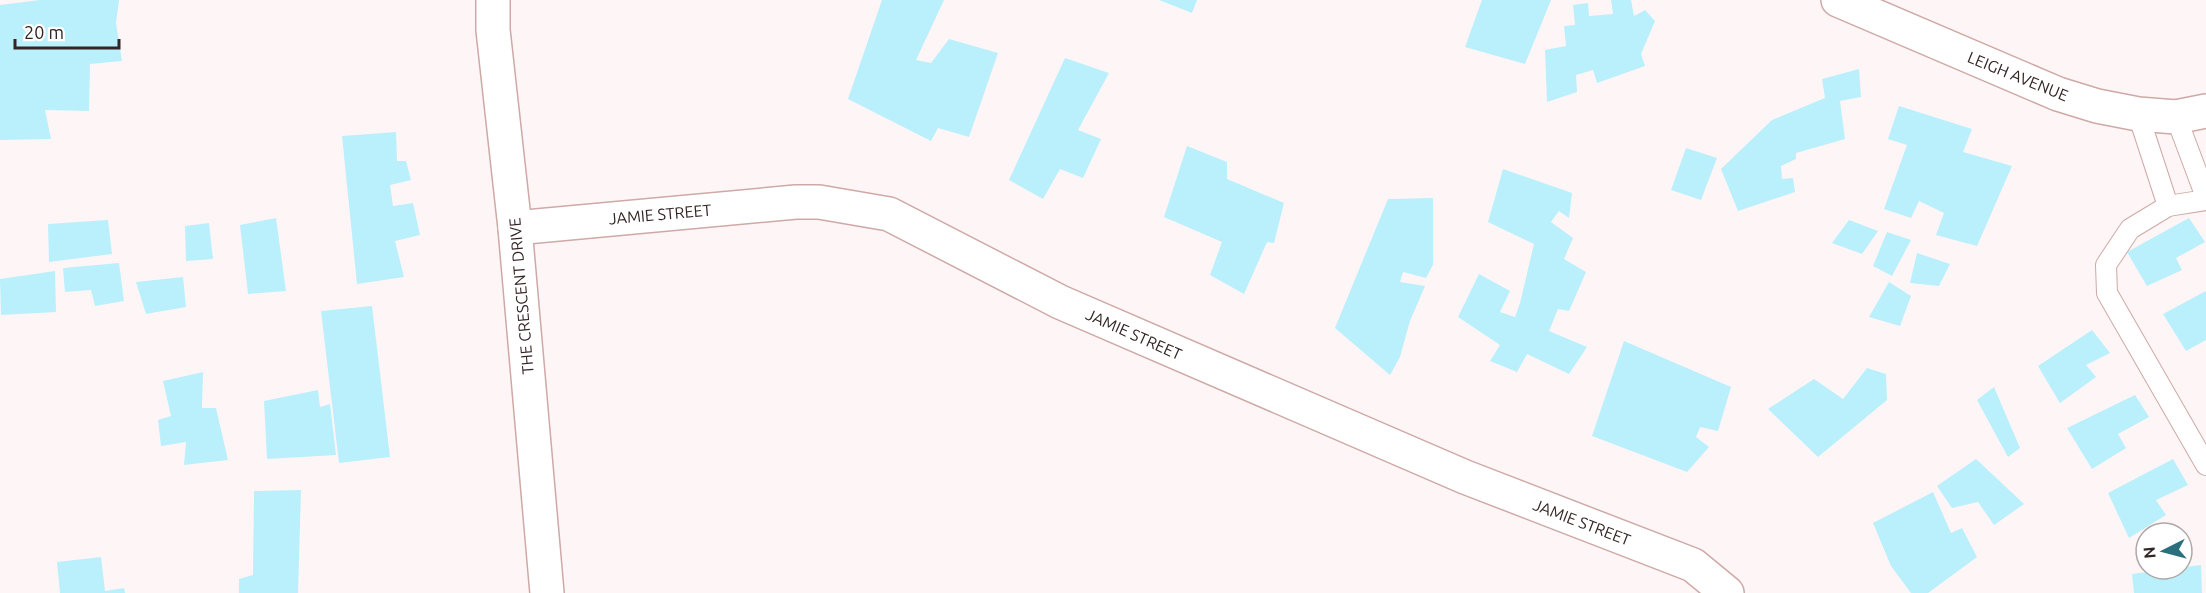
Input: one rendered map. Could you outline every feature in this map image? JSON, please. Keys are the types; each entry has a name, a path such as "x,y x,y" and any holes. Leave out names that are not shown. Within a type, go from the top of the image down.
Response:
{"street":[{"name":"THE CRESCENT DRIVE","path":"493,0 493,30 515,228 547,593"},
{"name":"LEIGH AVENUE","path":"1849,2 2058,94 2097,106 2138,114 2191,114"},
{"name":"JAMIE STREET","path":"515,228 796,202 819,202 889,214 1060,302 1465,477 1693,565 1727,593"}],"lane":[{"path":"2138,114 2168,206"},
{"path":"2191,114 2206,199 2168,206 2130,228 2106,265 2107,293 2206,465"}],"building":[{"path":"40,0 119,0 116,23 122,61 90,64 89,111 45,110 51,139 0,140 0,5"},
{"path":"882,0 944,0 916,60 931,63 949,39 998,53 969,137 938,128 931,141 848,99"},
{"path":"1159,0 1197,0 1192,13"},
{"path":"1482,0 1551,0 1525,64 1465,47"},
{"path":"1611,0 1631,0 1634,16 1645,10 1655,21 1641,54 1645,66 1597,83 1593,70 1576,75 1577,92 1547,102 1545,50 1566,46 1564,26 1575,25 1573,5 1588,3 1589,16 1613,14"},
{"path":"1065,58 1109,73 1078,130 1101,139 1083,178 1060,169 1043,199 1009,180"},
{"path":"1859,69 1861,97 1840,101 1845,139 1796,153 1796,159 1781,166 1782,179 1793,178 1795,192 1738,211 1721,169 1772,120 1825,98 1822,79"},
{"path":"1899,106 1972,129 1963,152 2012,166 1977,246 1936,235 1944,213 1919,201 1911,218 1884,209 1907,145 1888,139"},
{"path":"396,132 397,161 406,161 411,180 390,185 393,206 413,203 420,235 395,241 404,277 357,284 342,136"},
{"path":"1187,146 1227,162 1227,179 1284,203 1274,243 1267,242 1244,294 1210,275 1222,242 1164,217"},
{"path":"1686,148 1717,158 1701,200 1671,190"},
{"path":"1503,169 1572,193 1569,218 1559,211 1551,222 1573,238 1564,259 1586,272 1569,311 1558,309 1549,331 1587,347 1569,374 1527,354 1517,372 1490,361 1500,345 1458,317 1479,274 1510,291 1500,312 1515,317 1520,303 1534,244 1488,222"},
{"path":"1433,198 1433,265 1426,278 1403,272 1400,282 1425,286 1410,321 1400,357 1390,375 1335,328 1388,199"},
{"path":"276,218 286,291 248,294 240,225"},
{"path":"2189,218 2205,242 2176,258 2182,270 2147,286 2127,252"},
{"path":"108,220 112,254 49,262 48,224"},
{"path":"1849,220 1878,231 1862,254 1832,243"},
{"path":"209,223 213,259 186,261 185,226"},
{"path":"1887,232 1911,240 1892,276 1873,266"},
{"path":"1917,253 1950,264 1939,286 1910,283"},
{"path":"119,263 124,301 95,306 91,290 65,292 63,268"},
{"path":"55,271 56,312 1,315 0,279"},
{"path":"183,277 186,307 146,314 136,282"},
{"path":"1889,282 1911,296 1900,326 1869,317"},
{"path":"2206,291 2206,340 2186,351 2163,314"},
{"path":"372,306 390,457 339,463 321,311"},
{"path":"2092,330 2110,353 2086,365 2096,377 2060,403 2038,366"},
{"path":"1624,341 1731,387 1718,431 1700,427 1696,437 1709,447 1687,472 1592,436"},
{"path":"1867,368 1886,374 1887,400 1818,457 1768,409 1814,379 1843,399"},
{"path":"203,372 202,408 216,408 228,460 184,465 186,442 161,446 158,420 171,416 163,381"},
{"path":"1994,387 2020,448 2008,457 1977,400"},
{"path":"318,390 320,407 330,404 336,455 267,459 264,401"},
{"path":"2135,395 2149,417 2118,434 2126,448 2092,469 2067,428"},
{"path":"1976,459 2024,504 1994,525 1978,502 1952,508 1937,486"},
{"path":"2173,459 2188,485 2156,500 2166,515 2156,521 2134,521 2134,535 2129,538 2108,493"},
{"path":"301,490 298,593 239,593 239,579 253,575 254,491"},
{"path":"1933,492 1951,533 1962,528 1977,557 1928,593 1911,593 1891,566 1873,523"},
{"path":"101,557 105,591 124,588 125,593 60,593 57,562"},
{"path":"2201,565 2202,593 2134,593 2132,574 2134,574 2134,581 2194,581 2194,566"}]}
